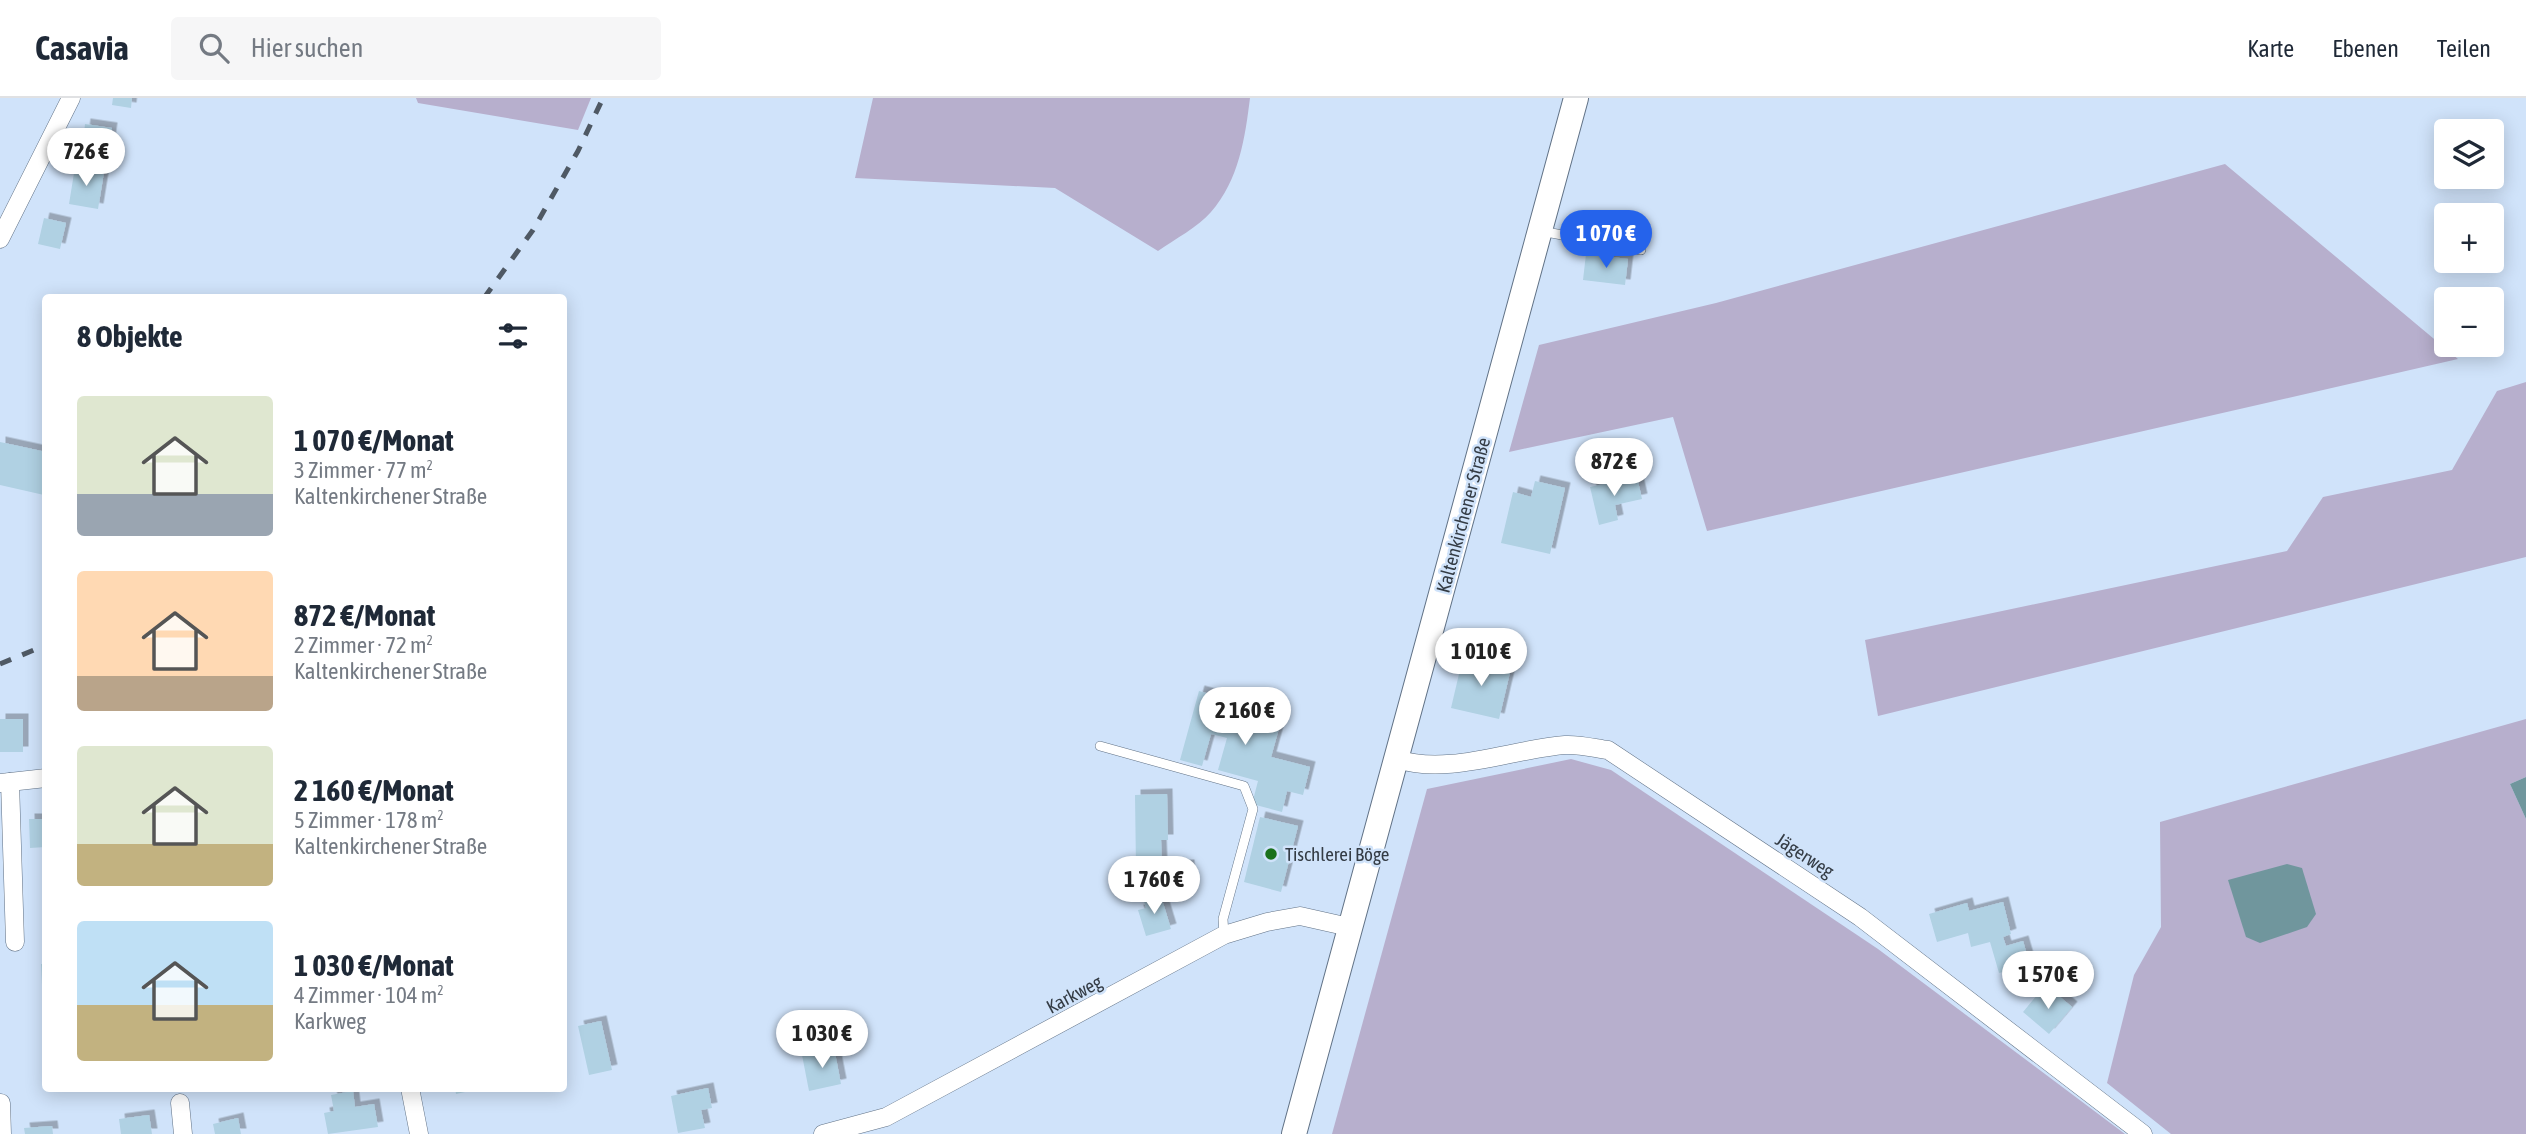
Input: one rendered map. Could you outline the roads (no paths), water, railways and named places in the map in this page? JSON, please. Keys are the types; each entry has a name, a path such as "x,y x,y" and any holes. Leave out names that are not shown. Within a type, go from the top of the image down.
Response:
{"main road":[{"name":"Kaltenkirchener Straße","path":"1294,1134 1576,98"}],"street":[{"path":"0,239 71,98"},
{"name":"Jägerweg","path":"1397,759 1410,763 1445,763 1567,745 1608,750 1860,917 2143,1134"},
{"path":"15,942 5,782 42,778"},
{"name":"Karkweg","path":"823,1134 886,1117 1224,935 1267,922 1300,916 1349,927"},
{"path":"411,1092 419,1134"},
{"path":"1,1103 2,1134"},
{"path":"180,1103 183,1134"}],"lane":[{"path":"1540,231 1641,250"},
{"path":"1100,746 1244,786 1253,809 1223,919 1224,935"}],"railway":[{"path":"487,294 533,230 578,151 603,98"},
{"path":"0,664 42,647"}],"place":[{"name":"Tischlerei Böge","path":"1271,854"}]}
